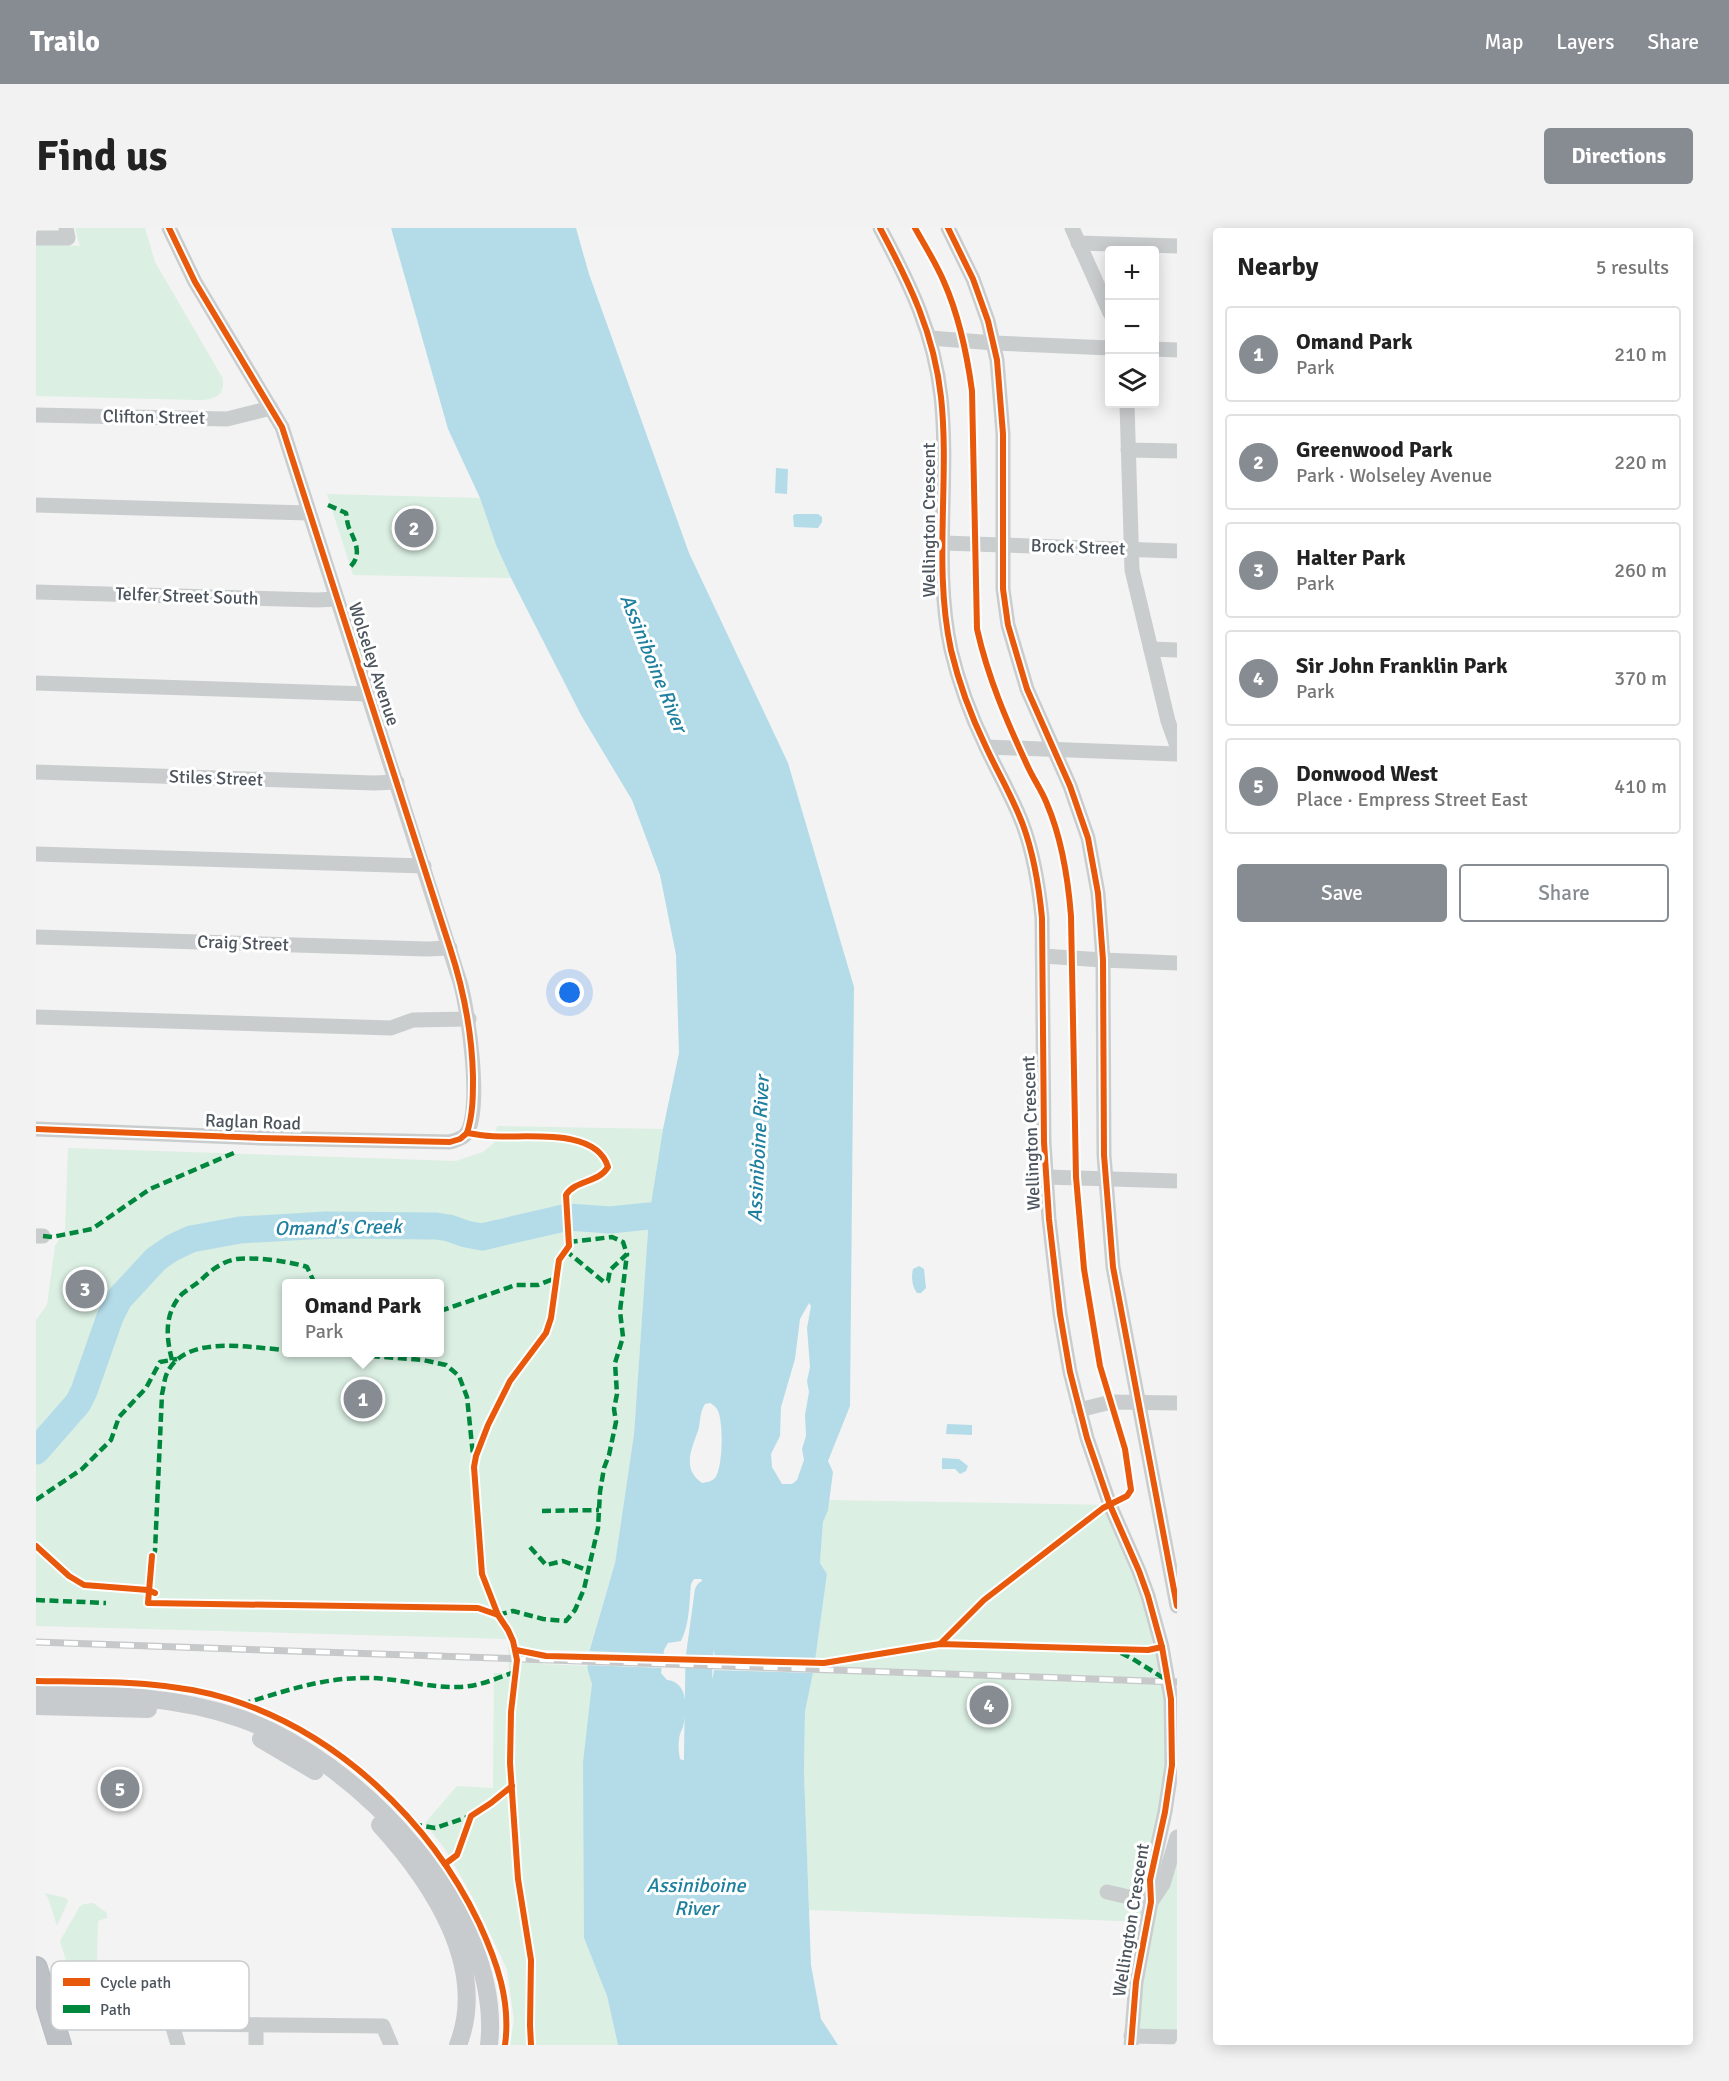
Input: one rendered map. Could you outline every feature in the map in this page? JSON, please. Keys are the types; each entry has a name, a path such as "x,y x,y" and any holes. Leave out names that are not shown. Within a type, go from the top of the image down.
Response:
{"highway":[{"path":"36,1968 51,2016"},
{"path":"55,2030 60,2045"}],"main road":[{"path":"36,1693 152,1697 212,1709 251,1722 282,1736 350,1782 386,1815 414,1846 454,1906 483,1972 491,2016 489,2045"},
{"path":"36,1706 147,1709 173,1712 211,1721 256,1737 312,1768 339,1788 370,1815 392,1839 417,1870 443,1914 456,1945 467,1990 464,2027 458,2045"}],"street":[{"path":"36,238 68,238 66,228"},
{"name":"Wolseley Avenue","path":"169,228 192,277 282,427 450,948 469,1019 473,1111 467,1133"},
{"name":"Wellington Crescent","path":"880,228 918,304 930,338 942,411 943,585 949,638 965,700 1017,809 1029,843 1040,898 1046,1177 1059,1306 1079,1410 1095,1466 1145,1587 1162,1647 1171,1699 1173,1742 1171,1814 1150,1880 1151,1902 1136,1982 1131,2040"},
{"path":"948,228 973,279 994,343 1000,377 1005,607 1026,690 1070,786 1088,838 1098,893 1103,960 1104,1155 1113,1267 1177,1606"},
{"path":"1072,228 1105,302"},
{"path":"1078,243 1177,246"},
{"path":"930,338 1105,348"},
{"path":"1159,349 1177,350"},
{"name":"Clifton Street","path":"36,415 227,419 271,408"},
{"path":"1127,408 1132,570 1168,721 1177,746"},
{"path":"1128,450 1177,451"},
{"path":"36,505 309,513"},
{"name":"Brock Street","path":"943,543 1177,551"},
{"name":"Telfer Street South","path":"36,592 309,600 337,598"},
{"path":"1151,649 1177,650"},
{"path":"36,683 368,694"},
{"path":"986,747 1177,754"},
{"name":"Stiles Street","path":"36,772 367,783 397,782"},
{"path":"36,854 424,866"},
{"name":"Craig Street","path":"36,937 450,948"},
{"path":"1042,956 1177,963"},
{"path":"36,1017 391,1028 413,1020 469,1019"},
{"name":"Raglan Road","path":"36,1129 260,1138 450,1142 460,1139 467,1133"},
{"path":"1046,1177 1177,1181"},
{"path":"1079,1410 1111,1402 1177,1403"},
{"name":"Wellington Crescent","path":"1151,1902 1163,1884 1177,1837"},
{"path":"1107,1892 1151,1902"},
{"path":"249,2025 383,2026 391,2045"},
{"path":"256,2025 256,2045"},
{"path":"174,2030 178,2045"},
{"path":"1131,2040 1177,2037"}],"green space":[{"path":"75,228 145,228 155,262 222,377 221,393 213,398 197,400 36,396 36,244 80,246"},
{"path":"327,494 480,498 496,545 511,578 353,575"},
{"path":"497,1126 663,1129 649,1216 634,1434 615,1563 589,1651 543,1650 543,1664 588,1666 592,1684 584,1938 607,1996 618,2045 510,2045 514,2020 507,1969 473,1898 447,1852 425,1823 457,1786 493,1788 494,1673 509,1673 508,1639 36,1626 36,1460 50,1449 86,1410 105,1345 115,1320 123,1313 131,1294 142,1281 176,1253 190,1246 267,1232 345,1236 428,1234 428,1218 315,1219 222,1224 204,1228 177,1239 152,1256 120,1288 102,1320 80,1380 36,1439 36,1320 47,1305 55,1246 65,1230 68,1148 456,1161 483,1152 494,1143"},
{"path":"828,1500 1110,1505 1139,1571 1172,1720 1151,1901 1177,1835 1177,2037 1131,2036 1146,1922 809,1910 804,1772 805,1712 814,1668 827,1574 820,1563 823,1522"},
{"path":"45,1893 66,1898 68,1901 57,1926 48,1898"},
{"path":"93,1903 107,1913 107,1918 98,1921 97,1961 66,1961 60,1941 80,1906"}],"water":[{"name":"Assiniboine River","path":"391,228 576,228 589,274 689,553 788,763 854,987 850,1406 828,1461 833,1472 828,1510 823,1522 820,1563 827,1574 814,1668 805,1712 804,1772 811,1965 821,2019 838,2045 618,2045 607,1996 584,1938 583,1762 592,1684 587,1659 615,1563 634,1434 649,1216 663,1129 679,1053 676,955 660,875 632,800 581,715 511,578 496,545 480,498 448,429","holes":["809,1303 811,1306 807,1328 810,1367 805,1415 806,1436 802,1449 804,1460 797,1480 792,1484 782,1484 772,1467 771,1454 780,1436 781,1407 795,1359 800,1319","710,1403 717,1409 721,1423 722,1444 718,1473 715,1478 702,1483 692,1472 690,1459 705,1404","694,1579 701,1579 704,1583 701,1621 714,1651 715,1664 701,1743 694,1757 688,1762 680,1759 679,1750 679,1737 685,1713 683,1691 661,1673 664,1650 668,1643 681,1641 684,1634 689,1613 691,1584"]},
{"path":"776,468 788,469 787,494 775,493"},
{"path":"795,514 818,514 822,517 822,522 818,528 794,527 793,516"},
{"path":"919,1266 924,1269 926,1288 921,1293 917,1293 912,1278 913,1269"},
{"path":"947,1424 972,1425 972,1435 946,1434"},
{"path":"942,1458 959,1459 968,1466 966,1471 960,1474 955,1469 942,1469"}],"pier":[{"path":"586,1651 666,1654 665,1668 585,1665"},
{"path":"711,1655 818,1659 816,1673 712,1670"}],"waterway":[{"name":"Omand's Creek","path":"36,1451 78,1403 119,1299 156,1259 191,1239 240,1230 326,1225 436,1226 482,1237 568,1217 610,1220 649,1216 685,1219"},
{"name":"Assiniboine River","path":"697,1785 699,1659 708,1593"}],"railway":[{"path":"36,1642 1177,1682"}],"marked path":[{"path":"328,505 346,513 348,526 357,549 353,564 348,569"},
{"path":"43,1236 52,1237 92,1229 150,1189 236,1152"},
{"path":"565,1250 604,1282 608,1281 610,1270 627,1254 623,1242 612,1237 569,1242"},
{"path":"498,1615 513,1611 543,1619 566,1621 575,1610 584,1589 598,1528 604,1468 616,1422 615,1363 623,1337 620,1311 627,1254"},
{"path":"172,1360 168,1343 169,1317 172,1309 182,1294 213,1269 232,1260 262,1259 307,1267 313,1279"},
{"path":"444,1310 516,1285 538,1285 556,1278"},
{"path":"152,1556 155,1551 162,1394 168,1371 177,1359 205,1348 239,1346 282,1350"},
{"path":"383,1357 423,1360 446,1365 459,1376 467,1397 473,1455"},
{"path":"36,1500 82,1469 111,1440 119,1417 146,1388 160,1362 177,1359"},
{"path":"542,1511 599,1510"},
{"path":"530,1547 546,1565 563,1561 587,1570"},
{"path":"36,1600 106,1603"},
{"path":"1121,1653 1168,1681"},
{"path":"242,1704 302,1686 332,1680 375,1678 434,1686 465,1687 515,1672"},
{"path":"413,1824 435,1828 471,1816"}],"cycle path":[{"path":"169,228 195,282 282,427 459,980 469,1028 473,1077 472,1105 467,1133"},
{"path":"880,228 911,289 927,330 938,374 944,460 943,587 951,650 975,724 1023,825 1038,883 1042,918 1044,1142 1049,1219 1060,1314 1070,1372 1087,1438 1110,1505 1148,1596 1162,1647 1171,1699 1172,1765 1165,1812 1150,1880 1151,1902 1136,1982 1131,2045"},
{"path":"915,228 938,268 954,308 970,377 977,629 999,700 1052,817 1066,873 1071,916 1076,1177 1084,1269 1100,1366 1125,1449 1131,1490 1127,1496 1103,1508 984,1600 940,1644"},
{"path":"948,228 973,279 988,321 997,360 1003,434 1003,589 1008,625 1027,689 1070,786 1088,838 1098,893 1103,960 1104,1155 1113,1267 1177,1606"},
{"path":"36,1129 260,1138 450,1142 460,1139 467,1133"},
{"path":"467,1133 504,1137 557,1137 574,1140 589,1145 601,1154 608,1167 599,1176 575,1187 566,1195 569,1246 559,1260 551,1318 546,1333 510,1381 488,1425 474,1467 482,1574 498,1615 513,1641 517,1660 511,1712 510,1763 518,1879 531,1960 531,2045"},
{"path":"36,1546 69,1576 84,1585 148,1590 155,1593"},
{"path":"152,1556 148,1603 478,1608 498,1615"},
{"path":"516,1650 546,1656 824,1663 940,1644 1148,1650 1162,1647"},
{"path":"36,1681 157,1685 229,1699 269,1714 307,1734 343,1758 407,1816 435,1850 459,1885 479,1923 497,1967 506,2013 505,2045"},
{"path":"445,1864 457,1855 471,1816 512,1786"}],"place":[{"name":"Greenwood Park","path":"414,528"},
{"name":"Halter Park","path":"85,1289"},
{"name":"Omand Park","path":"363,1399"},
{"name":"Sir John Franklin Park","path":"989,1705"},
{"name":"Donwood West","path":"120,1789"}]}
